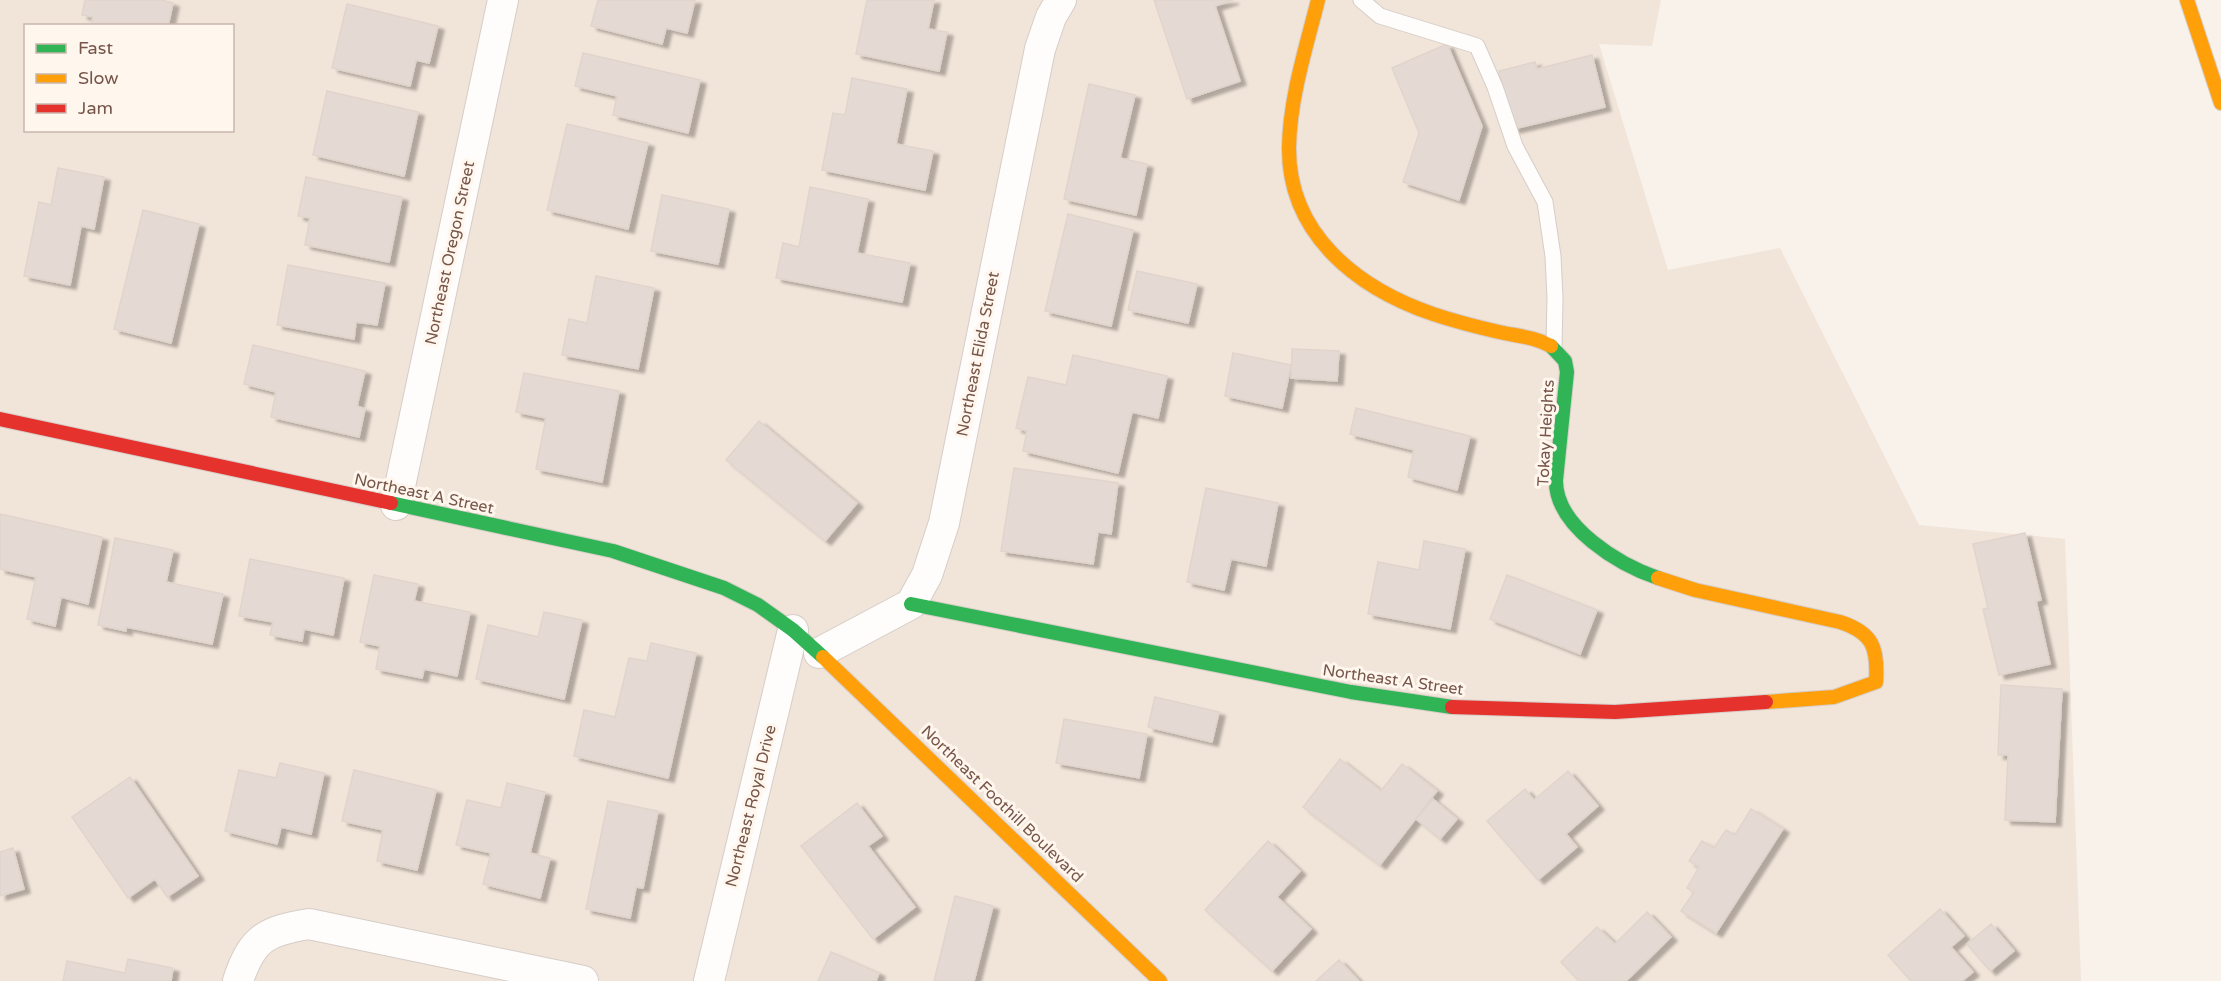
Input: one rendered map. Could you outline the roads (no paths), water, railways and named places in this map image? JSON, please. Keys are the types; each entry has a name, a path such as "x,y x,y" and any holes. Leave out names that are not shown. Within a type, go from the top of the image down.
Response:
{"main road":[{"path":"1317,0 1298,80 1289,166 1294,196 1306,222 1323,247 1354,273 1405,304 1436,317 1540,340 1554,347"},
{"path":"2187,0 2221,103"},
{"name":"Tokay Heights","path":"1554,347 1566,362 1565,405 1559,442 1556,488 1570,520 1605,551 1644,572 1682,587 1825,617 1862,631 1873,644 1878,658 1876,682"},
{"name":"Northeast A Street","path":"0,419 613,551 685,573 724,588 758,605 793,630 819,653"},
{"name":"Northeast A Street","path":"911,604 1351,692 1448,706 1616,712 1834,697 1876,682"},
{"name":"Northeast Foothill Boulevard","path":"819,653 1160,981"}],"street":[{"name":"Northeast Oregon Street","path":"396,505 503,0"},
{"name":"Northeast Elida Street","path":"911,604 927,575 944,524 1040,50 1051,17 1061,0"},
{"path":"819,653 911,604"},
{"name":"Northeast Royal Drive","path":"709,981 793,630"},
{"path":"238,981 243,964 257,942 279,929 309,924 583,981"}],"lane":[{"path":"1361,0 1380,16 1477,46 1495,87 1515,146 1545,202 1553,256 1554,347"}]}
